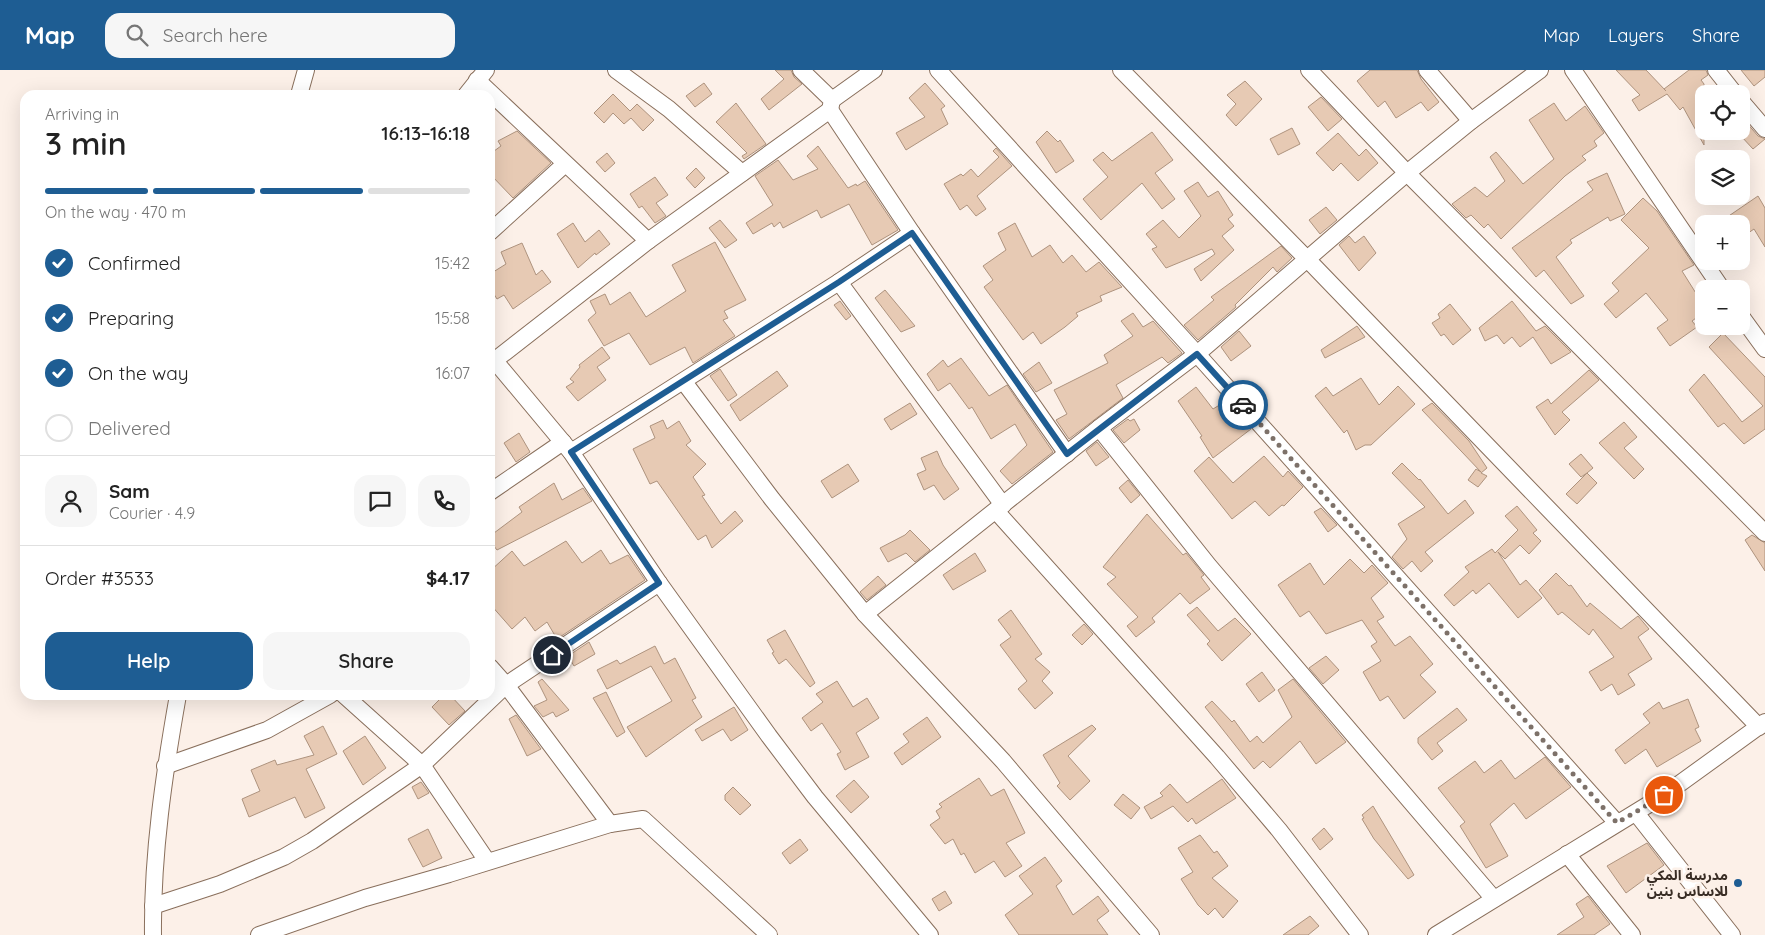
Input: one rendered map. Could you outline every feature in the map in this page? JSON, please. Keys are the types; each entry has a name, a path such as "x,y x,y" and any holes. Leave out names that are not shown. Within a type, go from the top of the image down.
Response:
{"street":[{"path":"300,90 306,70"},
{"path":"616,70 669,109 742,173"},
{"path":"801,70 831,105 912,233 1067,454"},
{"path":"495,360 648,241 831,105 874,70"},
{"path":"938,70 1197,354 1617,823"},
{"path":"1120,70 1762,724 1636,813 1494,899 1460,930 1436,935"},
{"path":"1308,70 1407,174 1765,533"},
{"path":"1427,70 1471,121"},
{"path":"866,614 1099,428 1197,354 1471,121 1540,70"},
{"path":"1573,70 1716,280"},
{"path":"1716,70 1728,85"},
{"path":"469,90 478,74 493,90"},
{"path":"495,92 565,164 648,241"},
{"path":"1750,112 1765,129"},
{"path":"495,227 565,164"},
{"path":"495,489 684,382 912,233"},
{"path":"839,282 999,508 1279,830 1360,935"},
{"path":"1750,328 1765,348"},
{"path":"495,365 567,447 725,678 815,797 930,935"},
{"path":"684,382 772,499 866,614 1003,762 1152,935"},
{"path":"1099,428 1208,566 1494,899"},
{"path":"495,695 506,685 659,583"},
{"path":"495,673 610,824"},
{"path":"153,935 153,906 165,766 177,700"},
{"path":"165,766 267,730 321,700"},
{"path":"350,700 422,765 487,861"},
{"path":"153,906 220,884 284,857 312,841 422,765 490,700"},
{"path":"1636,813 1732,935"},
{"path":"258,935 366,898 487,861 610,824 643,819 769,935"},
{"path":"1567,854 1632,935"}],"building":[{"path":"775,70 791,70 794,77 802,84 769,110 761,99 784,79"},
{"path":"1370,70 1417,70 1421,79 1439,102 1428,111 1421,102 1396,118 1385,101 1378,107 1357,81"},
{"path":"1616,70 1646,70 1664,89 1689,70 1706,70 1708,75 1701,80 1704,85 1695,85 1695,129 1683,107 1680,110 1667,94 1639,111 1632,100 1640,95"},
{"path":"1741,70 1765,70 1765,77 1754,86"},
{"path":"1245,81 1262,99 1236,126 1226,115 1236,104 1227,95"},
{"path":"704,83 712,94 695,107 686,96"},
{"path":"925,83 945,106 941,109 948,124 906,150 896,133 925,117 909,98"},
{"path":"613,94 630,111 637,104 654,120 643,131 631,118 624,124 613,113 604,123 594,113"},
{"path":"1321,97 1342,119 1328,131 1308,107"},
{"path":"736,103 766,144 744,159 742,156 747,153 716,122"},
{"path":"1554,103 1566,121 1585,106 1604,133 1594,141 1597,146 1582,156 1586,160 1565,176 1501,239 1488,224 1484,228 1471,215 1466,218 1452,204 1475,187 1487,197 1505,181 1490,157 1496,152 1523,184 1554,159 1529,120"},
{"path":"1750,127 1758,136 1765,139 1753,149 1745,140 1750,140"},
{"path":"1292,128 1300,144 1278,155 1270,139"},
{"path":"517,131 551,163 513,198 495,179 495,150 501,146 498,141"},
{"path":"1047,131 1058,142 1060,140 1074,161 1056,173 1036,142"},
{"path":"1152,132 1173,160 1155,173 1175,199 1162,209 1142,183 1101,220 1083,199 1108,177 1093,160 1103,152 1112,161"},
{"path":"1338,133 1359,156 1366,149 1378,163 1358,181 1341,163 1333,171 1316,153"},
{"path":"818,146 848,188 856,184 857,186 865,181 898,230 872,245 849,204 821,218 817,210 783,228 780,222 774,227 772,223 753,234 746,223 773,205 755,176 778,160 793,180 818,169 807,156"},
{"path":"996,148 1012,166 977,196 986,209 976,216 967,205 960,210 944,184 961,174 963,176 971,169 978,177 999,157 993,151"},
{"path":"607,153 615,163 605,172 596,162"},
{"path":"696,168 705,178 695,188 686,178"},
{"path":"1607,173 1625,214 1610,221 1608,217 1570,240 1572,243 1556,257 1584,296 1571,304 1544,270 1536,277 1512,248 1593,190 1587,182"},
{"path":"655,177 668,195 656,203 666,216 655,223 642,206 639,208 630,194"},
{"path":"1198,182 1208,197 1218,191 1233,215 1228,219 1234,226 1222,236 1234,250 1201,281 1194,269 1215,254 1212,249 1166,268 1152,249 1157,247 1146,234 1163,220 1179,238 1201,216 1184,191"},
{"path":"1758,196 1765,208 1765,247 1754,229 1750,232 1750,215 1730,215 1745,205 1750,205 1750,201"},
{"path":"1643,198 1657,211 1694,265 1682,271 1695,292 1695,319 1692,321 1695,328 1670,346 1657,328 1668,320 1646,293 1616,318 1604,304 1619,291 1612,283 1649,248 1621,220"},
{"path":"1326,207 1337,220 1320,234 1309,220"},
{"path":"720,220 737,240 725,248 709,228"},
{"path":"573,223 585,242 599,230 610,244 596,255 595,253 578,268 557,234"},
{"path":"1015,223 1032,257 1050,245 1063,263 1072,255 1086,272 1099,262 1122,287 1100,296 1102,301 1076,313 1078,316 1041,344 1033,332 1023,340 984,287 993,280 983,266 1006,250 998,233"},
{"path":"1349,236 1355,243 1364,236 1376,253 1359,271 1339,245"},
{"path":"715,242 746,300 724,311 728,318 723,320 735,336 693,363 685,347 650,365 629,333 604,346 588,320 596,313 590,301 605,294 610,305 630,292 646,317 686,291 672,265"},
{"path":"522,243 536,275 542,270 551,282 513,309 504,295 497,299 495,296 495,271 506,264 501,252"},
{"path":"1281,246 1292,258 1277,272 1273,267 1235,305 1236,307 1198,340 1184,325 1214,300 1211,297"},
{"path":"885,290 915,326 901,332 875,298"},
{"path":"840,301 851,316 846,320 834,305"},
{"path":"1512,301 1536,331 1545,326 1571,352 1551,364 1533,337 1520,347 1512,337 1504,344 1497,335 1485,341 1479,328"},
{"path":"1450,304 1471,330 1453,345 1444,334 1441,336 1432,323 1440,318 1438,314"},
{"path":"1133,313 1143,327 1153,321 1182,353 1168,363 1162,357 1116,385 1123,398 1069,439 1056,420 1067,414 1054,390 1108,363 1104,355 1133,336 1121,321"},
{"path":"1357,326 1365,337 1325,358 1321,350"},
{"path":"1239,331 1251,346 1231,361 1221,347"},
{"path":"1721,335 1725,335 1765,377 1765,429 1744,444 1724,423 1718,427 1689,390 1704,374 1742,422 1763,406 1709,347"},
{"path":"602,347 610,358 597,367 606,380 578,401 566,387 574,382 570,379 580,367 579,365"},
{"path":"961,358 989,396 1007,385 1053,452 1012,484 1000,471 1027,445 1015,424 991,439 972,407 969,409 950,383 938,391 927,374 943,360 948,367"},
{"path":"1039,362 1052,383 1036,392 1023,374"},
{"path":"720,369 737,395 728,401 710,376"},
{"path":"1589,370 1599,380 1562,412 1570,420 1555,435 1536,407 1548,399 1551,404"},
{"path":"777,371 788,386 740,421 730,405"},
{"path":"1361,378 1379,405 1398,386 1415,404 1371,445 1365,445 1356,450 1347,430 1344,433 1315,396 1326,387 1333,396"},
{"path":"1196,387 1213,409 1226,401 1251,429 1213,458 1200,437 1202,436 1178,401"},
{"path":"910,403 917,414 891,430 884,419"},
{"path":"1432,403 1469,441 1487,468 1481,473 1487,476 1478,487 1468,480 1476,469 1481,472 1422,410"},
{"path":"1128,419 1130,421 1134,419 1140,430 1124,443 1113,430"},
{"path":"663,420 667,429 679,421 691,441 686,445 706,464 693,477 705,495 702,496 721,524 735,511 743,521 712,548 706,535 698,540 657,481 650,484 633,449 655,438 650,426"},
{"path":"1624,422 1637,437 1624,448 1644,469 1634,479 1599,443"},
{"path":"519,433 530,452 516,462 504,443"},
{"path":"1097,442 1109,457 1096,466 1086,451"},
{"path":"937,451 943,465 959,489 944,500 934,485 924,490 917,474 926,470 921,458"},
{"path":"1581,454 1593,468 1581,477 1569,464"},
{"path":"1264,456 1283,477 1288,471 1303,487 1284,506 1282,505 1269,516 1255,501 1232,519 1194,471 1209,457 1233,483"},
{"path":"1402,463 1420,479 1448,514 1465,500 1474,513 1425,552 1433,561 1421,572 1412,561 1403,569 1392,557 1407,539 1398,524 1425,507 1392,473"},
{"path":"848,464 859,481 832,498 821,481"},
{"path":"1587,473 1597,483 1577,504 1566,494"},
{"path":"1128,480 1140,495 1131,503 1119,488"},
{"path":"554,483 562,500 583,488 592,501 497,550 495,547 495,532 522,512 519,507"},
{"path":"1517,506 1537,530 1533,533 1541,541 1529,554 1520,545 1505,559 1498,552 1520,585 1526,580 1542,598 1518,618 1489,583 1476,594 1473,590 1454,606 1444,595 1469,572 1465,567 1492,549 1495,553 1518,530 1505,516"},
{"path":"1321,508 1337,525 1328,532 1314,512"},
{"path":"1147,514 1183,555 1186,553 1204,575 1201,577 1210,589 1190,604 1180,593 1152,618 1155,622 1136,637 1127,626 1138,617 1107,584 1116,577 1103,567"},
{"path":"910,530 930,550 915,562 906,553 888,562 880,548 905,535"},
{"path":"1752,535 1765,543 1765,571 1745,540"},
{"path":"566,541 582,563 601,550 610,564 628,555 645,580 557,639 547,622 535,631 525,617 512,629 495,610 495,566 512,551 524,566"},
{"path":"975,553 986,571 953,590 943,575"},
{"path":"1350,559 1364,573 1372,565 1388,583 1371,598 1384,617 1377,621 1395,646 1410,636 1433,664 1420,675 1436,692 1404,719 1388,696 1380,701 1363,672 1381,661 1371,646 1377,642 1362,620 1326,634 1309,611 1300,617 1278,585 1310,563 1324,585"},
{"path":"1556,573 1569,586 1571,585 1587,607 1590,603 1621,629 1638,616 1649,629 1638,637 1652,659 1628,674 1635,685 1618,695 1612,684 1601,691 1589,672 1614,657 1593,629 1589,635 1562,612 1558,615 1539,590"},
{"path":"878,576 886,585 867,600 860,592"},
{"path":"1197,607 1218,631 1235,618 1251,634 1222,661 1207,644 1210,641 1187,615"},
{"path":"1011,610 1042,654 1035,659 1050,672 1042,681 1053,693 1035,709 1018,689 1027,681 1000,645 1011,637 998,620"},
{"path":"1084,624 1093,634 1082,645 1072,635"},
{"path":"785,630 815,683 810,687 786,659 779,664 772,653 774,652 767,640"},
{"path":"589,642 595,654 574,666 568,656"},
{"path":"655,646 664,664 675,658 696,698 692,700 702,717 646,757 627,727 672,701 651,666 607,689 597,670 617,660 620,664"},
{"path":"1326,656 1339,670 1323,684 1309,668"},
{"path":"1262,672 1275,690 1259,702 1246,684"},
{"path":"542,679 569,710 556,717 553,712 543,717 534,706 547,700 538,682"},
{"path":"1293,679 1346,742 1316,764 1300,741 1270,768 1263,761 1254,769 1205,707 1212,701 1232,722 1234,720 1250,742 1257,736 1263,743 1292,717 1278,690"},
{"path":"837,681 853,707 867,698 879,718 856,733 869,757 845,770 837,754 841,752 822,723 811,731 802,718 823,702 816,694"},
{"path":"606,692 625,732 617,737 593,698"},
{"path":"1688,699 1699,727 1695,729 1701,741 1657,767 1646,749 1625,764 1615,750 1650,723 1643,714 1659,702 1663,709"},
{"path":"439,700 455,700 465,711 449,725 432,707"},
{"path":"734,707 748,730 731,741 723,729 702,741 695,730"},
{"path":"1457,708 1467,720 1437,743 1443,751 1432,760 1418,743 1418,738"},
{"path":"516,715 541,749 527,756 509,719"},
{"path":"927,717 941,737 902,765 894,753 909,742 903,734"},
{"path":"1092,725 1096,729 1068,756 1090,781 1070,800 1057,786 1060,783 1043,755"},
{"path":"323,726 337,754 306,769 325,808 305,818 295,797 249,817 242,799 260,791 251,770 275,760 277,765 314,755 304,736"},
{"path":"365,736 386,768 363,785 343,751"},
{"path":"1545,757 1571,787 1526,819 1514,803 1490,824 1508,856 1486,868 1460,826 1465,822 1438,788 1475,761 1484,773 1501,760 1515,779"},
{"path":"979,778 991,796 1004,789 1025,833 1006,843 1022,866 1005,877 994,861 975,873 964,853 961,855 953,839 945,844 930,825 940,818 936,811 942,807 939,804"},
{"path":"1222,779 1236,798 1196,824 1192,818 1188,822 1173,806 1151,819 1144,807 1163,796 1160,793 1170,784 1187,803"},
{"path":"854,780 869,797 851,813 836,796"},
{"path":"421,782 429,793 418,799 412,787"},
{"path":"733,787 751,805 740,815 725,800 725,795"},
{"path":"1123,794 1140,808 1131,819 1114,805"},
{"path":"1373,806 1414,875 1408,879 1374,839 1362,819 1364,818 1362,815"},
{"path":"1324,828 1333,839 1320,850 1312,839"},
{"path":"428,829 442,858 423,867 408,839"},
{"path":"1200,835 1214,853 1217,851 1228,866 1212,878 1238,901 1223,918 1215,908 1208,915 1198,905 1181,879 1193,872 1178,848"},
{"path":"800,839 808,850 790,864 782,853"},
{"path":"1647,843 1664,865 1626,893 1607,866"},
{"path":"1045,857 1062,881 1056,886 1073,915 1098,896 1109,911 1097,920 1108,935 1019,935 1005,915 1033,894 1019,876"},
{"path":"945,891 952,903 939,911 932,899"},
{"path":"1588,896 1610,924 1594,935 1557,935 1584,917 1576,904"},
{"path":"1310,916 1319,926 1308,935 1283,935"}],"way so far":[{"path":"1243,405 1617,823 1664,795"}],"place":[{"name":"مدرسة المكي للاساس بنين","path":"1738,883"}],"route":[{"path":"552,655 659,583 571,452 684,382 912,233 1067,454 1197,354 1243,405"}]}
